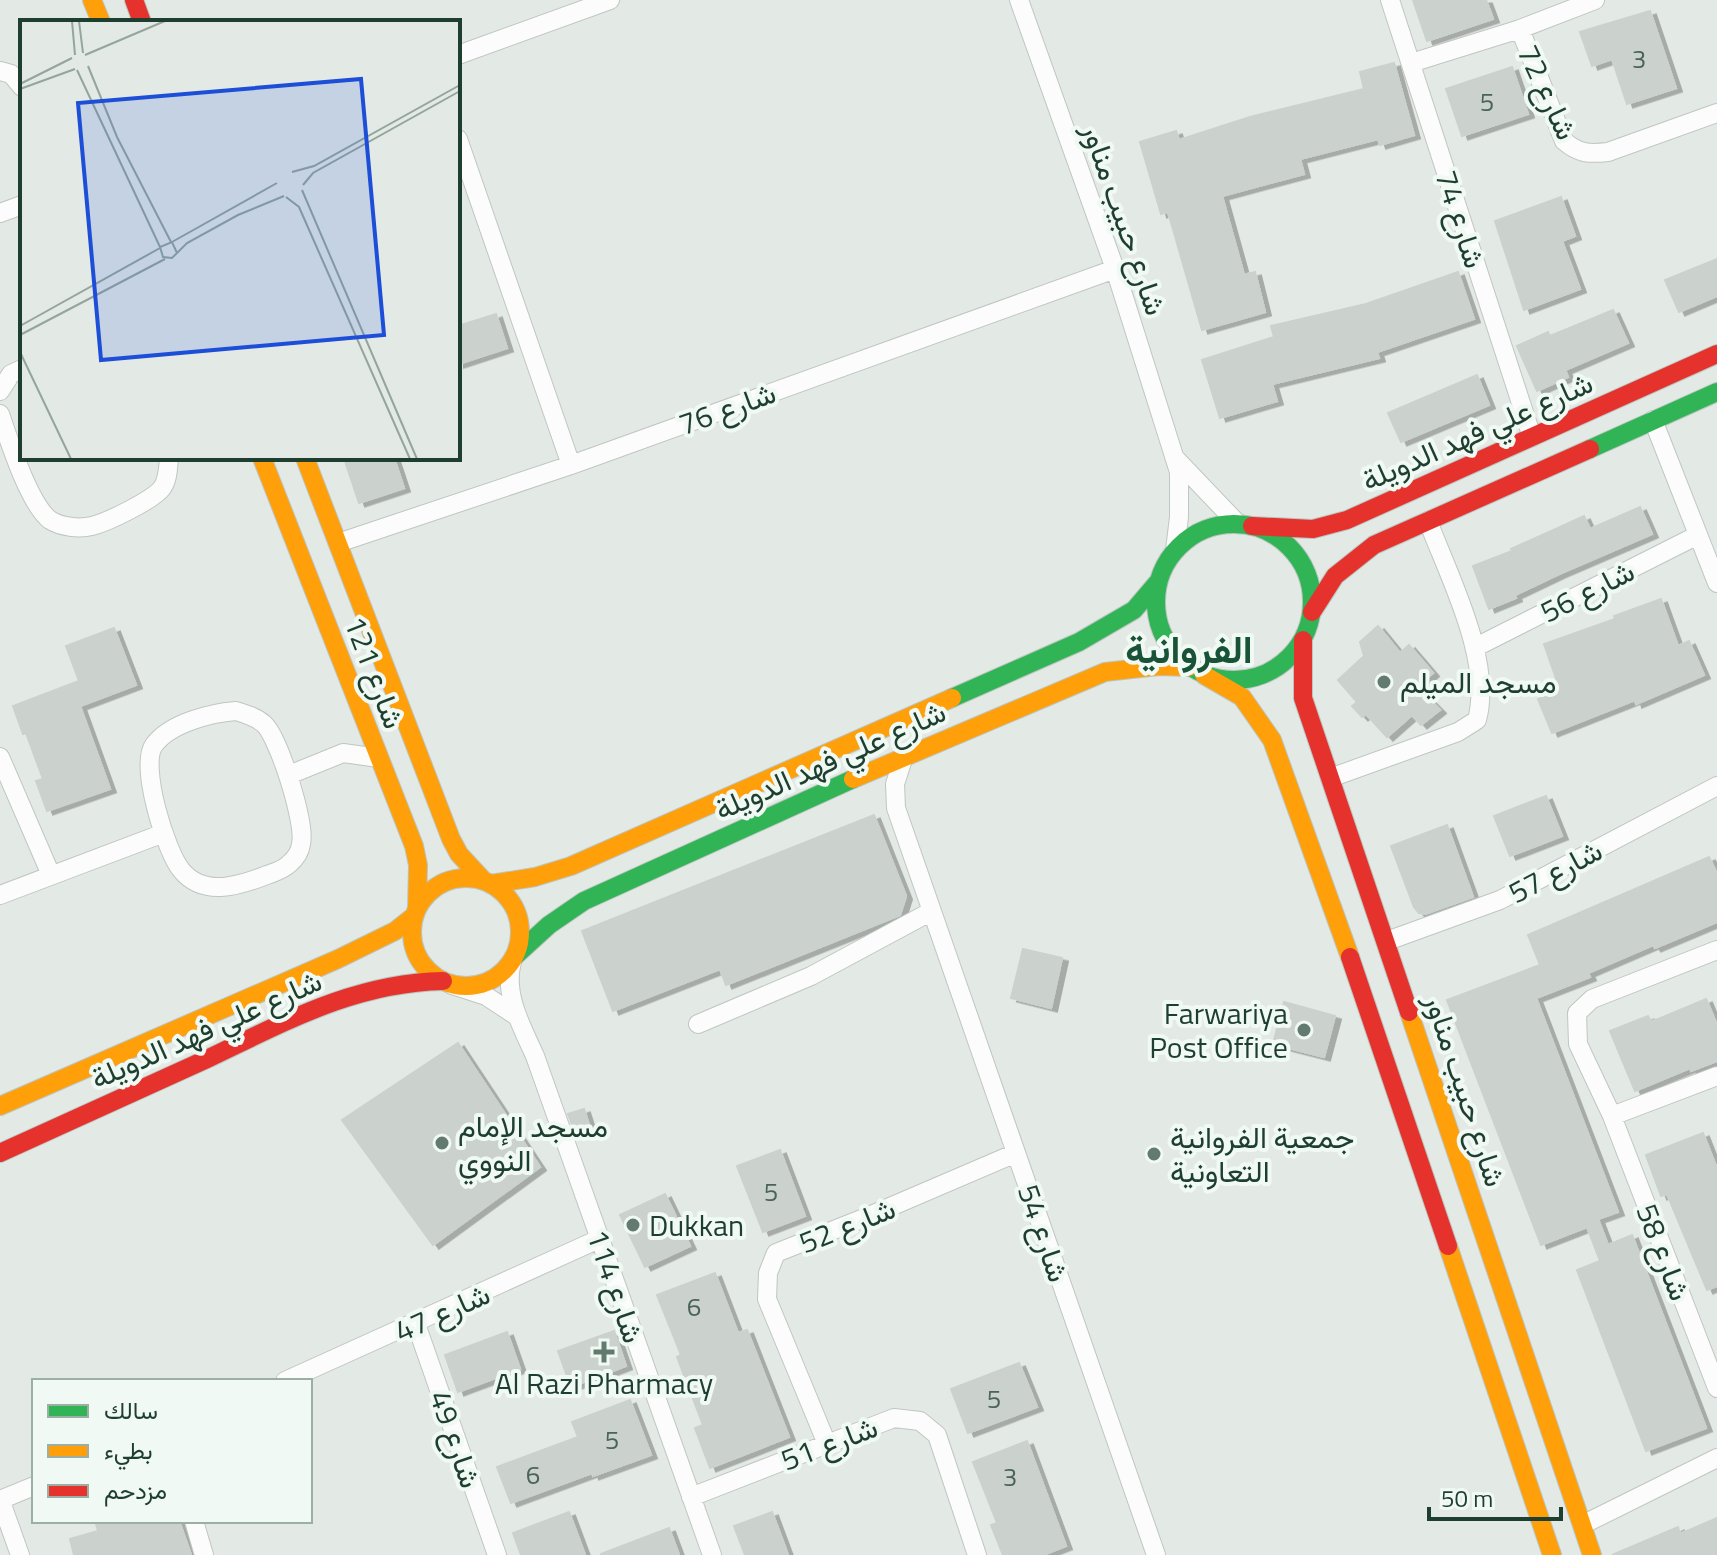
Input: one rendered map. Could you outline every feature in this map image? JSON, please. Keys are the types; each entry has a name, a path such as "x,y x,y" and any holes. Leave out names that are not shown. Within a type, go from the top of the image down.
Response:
{"main road":[{"path":"92,0 100,20"},
{"path":"134,0 141,20"},
{"name":"شارع علي فهد الدويلة","path":"1245,525 1323,528 1388,503 1717,354"},
{"name":"شارع علي فهد الدويلة","path":"1312,612 1335,576 1374,545 1717,392"},
{"name":"شارع 121","path":"263,460 414,846 418,865 416,912"},
{"name":"شارع 121","path":"306,460 451,839 459,854 487,882"},
{"path":"1388,503 1393,523 1409,529"},
{"path":"1196,671 1222,680 1260,676 1284,662 1303,640 1312,612 1311,589 1304,567 1291,549 1273,534 1245,525 1220,525 1203,530 1175,550 1157,583 1155,606 1160,630 1172,650 1196,671 1242,697 1272,740 1373,1023 1550,1554"},
{"name":"شارع علي فهد الدويلة","path":"487,882 535,877 571,866 1079,642 1120,621 1157,583"},
{"name":"شارع حبيب مناور","path":"1303,640 1303,698 1592,1555"},
{"name":"شارع علي فهد الدويلة","path":"514,959 549,925 584,901 904,756 1105,672 1159,666 1196,671"},
{"path":"1297,817 1305,798 1315,793 1326,793 1336,799"},
{"path":"468,878 487,882 512,902 518,915 521,929 514,959 486,983 469,986 447,983 430,973 413,946 416,912 425,896 452,880 468,878"},
{"name":"شارع علي فهد الدويلة","path":"0,1106 338,959 395,931 416,912"},
{"name":"شارع علي فهد الدويلة","path":"0,1153 350,996 403,983 447,983"},
{"path":"1478,1340 1492,1353 1511,1358 1517,1348 1518,1333"}],"street":[{"path":"460,54 610,0"},
{"name":"شارع حبيب مناور","path":"1019,0 1115,269 1179,472 1175,550"},
{"name":"شارع 74","path":"1390,0 1532,437"},
{"name":"شارع 72","path":"1411,63 1520,29 1595,0"},
{"name":"شارع 72","path":"1520,29 1564,141 1576,151 1590,154 1608,152 1717,113"},
{"path":"0,71 11,74 20,85"},
{"path":"460,145 571,465"},
{"path":"0,213 20,206"},
{"name":"شارع 76","path":"338,543 571,465 1115,269"},
{"path":"0,391 11,374 20,370"},
{"path":"0,414 8,465 51,521 69,527 92,526 155,496 165,485 169,460"},
{"path":"1653,420 1717,583"},
{"name":"شارع حبيب مناور","path":"1174,457 1245,525"},
{"path":"1330,778 1458,732 1477,720 1481,706 1481,679 1476,647 1428,521"},
{"name":"شارع 56","path":"1476,647 1698,535"},
{"path":"236,711 250,715 266,726 289,775 301,828 302,843 295,858 286,867 237,886 214,888 182,871 164,833 149,778 148,756 154,744 169,730 221,712 236,711"},
{"path":"343,753 365,722"},
{"path":"289,775 343,753 379,758"},
{"name":"شارع 54","path":"904,756 895,784 896,808 1153,1554"},
{"path":"0,757 51,875"},
{"name":"شارع 57","path":"1387,941 1500,900 1717,786"},
{"path":"0,895 164,833"},
{"path":"698,1024 811,976 932,911"},
{"name":"شارع 58","path":"1717,950 1592,999 1577,1013 1578,1044 1612,1116 1717,1388"},
{"name":"شارع 114","path":"514,959 509,983 518,1017 535,1056 712,1555"},
{"path":"447,983 486,996 518,1017"},
{"path":"1612,1116 1717,1076"},
{"name":"شارع 52","path":"827,1444 767,1299 768,1273 776,1253 1016,1153"},
{"name":"شارع 47","path":"290,1379 599,1239"},
{"name":"شارع 49","path":"416,1324 497,1555"},
{"name":"شارع 51","path":"691,1497 894,1418 920,1421 937,1435 977,1555"},
{"path":"1582,1525 1717,1458"},
{"path":"20,1555 0,1499 32,1487"},
{"path":"195,1523 204,1555"}],"building":[{"path":"1413,0 1486,0 1493,19 1427,41"},
{"path":"1650,11 1676,88 1627,104 1612,59 1592,66 1580,32"},
{"path":"1394,63 1414,135 1380,145 1378,139 1300,159 1304,174 1222,196 1244,275 1255,272 1265,312 1202,330 1168,212 1161,214 1140,142 1176,131 1179,140 1250,117 1364,89 1360,72"},
{"path":"1512,67 1528,114 1462,136 1446,89"},
{"path":"1561,197 1575,236 1562,241 1580,289 1524,310 1495,221"},
{"path":"1717,259 1717,296 1679,312 1665,280"},
{"path":"1458,272 1474,319 1377,352 1379,358 1272,384 1277,401 1220,418 1202,360 1274,337 1271,326 1366,304"},
{"path":"1613,310 1628,343 1565,370 1568,377 1537,391 1517,346"},
{"path":"496,314 507,348 460,363 460,325"},
{"path":"1477,375 1489,405 1401,442 1388,413"},
{"path":"345,460 395,460 404,488 359,503"},
{"path":"1640,507 1652,534 1559,574 1489,609 1473,566 1584,516 1590,529"},
{"path":"1661,599 1678,646 1689,641 1704,675 1636,704 1635,700 1552,733 1538,699 1560,690 1544,644"},
{"name":"مسجد الميلم","path":"1378,626 1400,653 1409,645 1433,673 1425,680 1429,685 1422,692 1440,710 1421,725 1412,715 1387,737 1366,714 1362,717 1352,706 1357,702 1338,680 1364,656 1360,642"},
{"path":"114,628 136,685 80,706 110,789 47,811 36,781 43,779 13,706 79,681 66,646"},
{"path":"1546,796 1562,836 1510,856 1494,816"},
{"path":"874,815 906,896 900,915 726,985 720,969 613,1011 582,931"},
{"path":"1447,825 1473,897 1425,914 1419,913 1391,846"},
{"path":"1709,857 1717,874 1717,922 1655,948 1653,945 1588,973 1590,977 1536,998 1618,1212 1598,1219 1608,1245 1632,1235 1706,1428 1646,1451 1577,1270 1600,1261 1587,1227 1541,1245 1447,1000 1540,965 1528,935"},
{"path":"1023,949 1062,958 1051,1008 1011,998"},
{"path":"1706,999 1717,1025 1717,1061 1691,1071 1690,1068 1635,1091 1610,1031 1648,1016 1651,1022"},
{"name":"Farwariya Post Office","path":"1284,1002 1335,1016 1324,1057 1273,1044"},
{"name":"مسجد الإمام النووي","path":"458,1043 540,1167 433,1245 342,1120"},
{"path":"584,1109 590,1128 575,1133 568,1114"},
{"path":"1703,1133 1717,1169 1717,1286 1707,1290 1667,1194 1661,1196 1646,1155"},
{"path":"780,1150 805,1216 763,1232 737,1166"},
{"path":"665,1194 690,1246 645,1267 620,1215"},
{"path":"715,1273 738,1333 747,1330 789,1437 710,1468 695,1428 703,1425 677,1357 681,1355 657,1295"},
{"path":"614,1331 626,1366 571,1387 558,1351"},
{"path":"507,1332 520,1369 458,1392 445,1355"},
{"path":"1019,1363 1037,1407 968,1433 951,1389"},
{"path":"630,1400 651,1455 511,1503 497,1467 578,1437 572,1422"},
{"path":"1027,1441 1066,1546 1043,1555 1003,1555 991,1525 997,1523 973,1462"},
{"path":"569,1512 585,1555 521,1555 513,1533"},
{"path":"772,1512 788,1555 745,1555 734,1526"},
{"path":"1717,1518 1717,1555 1612,1555 1678,1527 1680,1534"},
{"path":"180,1523 191,1555 74,1555 70,1539 98,1531 96,1524"},
{"path":"669,1528 679,1555 601,1555 601,1554"}],"traffic: fast":[{"path":"1590,449 1717,392"},
{"path":"1234,524 1264,530 1289,547 1306,572 1312,602 1306,632 1289,657 1264,674 1234,680 1204,674 1179,657 1162,632 1156,602 1162,572 1179,547 1204,530 1234,524"},
{"path":"952,698 1079,642 1134,610 1157,583"},
{"path":"515,956 549,925 584,901 853,779"}],"traffic: slow":[{"path":"92,0 100,20"},
{"path":"263,460 414,846 418,865 417,909"},
{"path":"306,460 451,839 459,854 484,881"},
{"path":"853,779 1105,672 1159,666 1189,667"},
{"path":"1204,675 1242,697 1272,740 1350,957"},
{"path":"491,884 535,877 571,866 952,698"},
{"path":"466,878 487,882 504,894 516,911 520,932 516,953 504,970 487,982 466,986 445,982 428,970 416,953 412,932 416,911 428,894 445,882 466,878"},
{"path":"0,1106 338,959 395,931 414,916"},
{"path":"1409,1012 1592,1555"},
{"path":"1448,1246 1552,1555"}],"traffic: jam":[{"path":"134,0 141,20"},
{"path":"1252,526 1313,529 1347,520 1717,354"},
{"path":"1312,612 1335,576 1374,545 1590,449"},
{"path":"1303,640 1303,698 1409,1012"},
{"path":"1350,957 1448,1246"},
{"path":"0,1153 321,1007 380,989 443,981"}],"place":[{"name":"مسجد الميلم","path":"1384,682"},
{"name":"Farwariya Post Office","path":"1304,1030"},
{"name":"مسجد الإمام النووي","path":"442,1143"},
{"name":"جمعية الفروانية التعاونية","path":"1154,1154"},
{"name":"Dukkan","path":"633,1225"},
{"name":"Al Razi Pharmacy","path":"604,1352"}],"district":[{"name":"الفروانية","path":"1189,649"}]}
